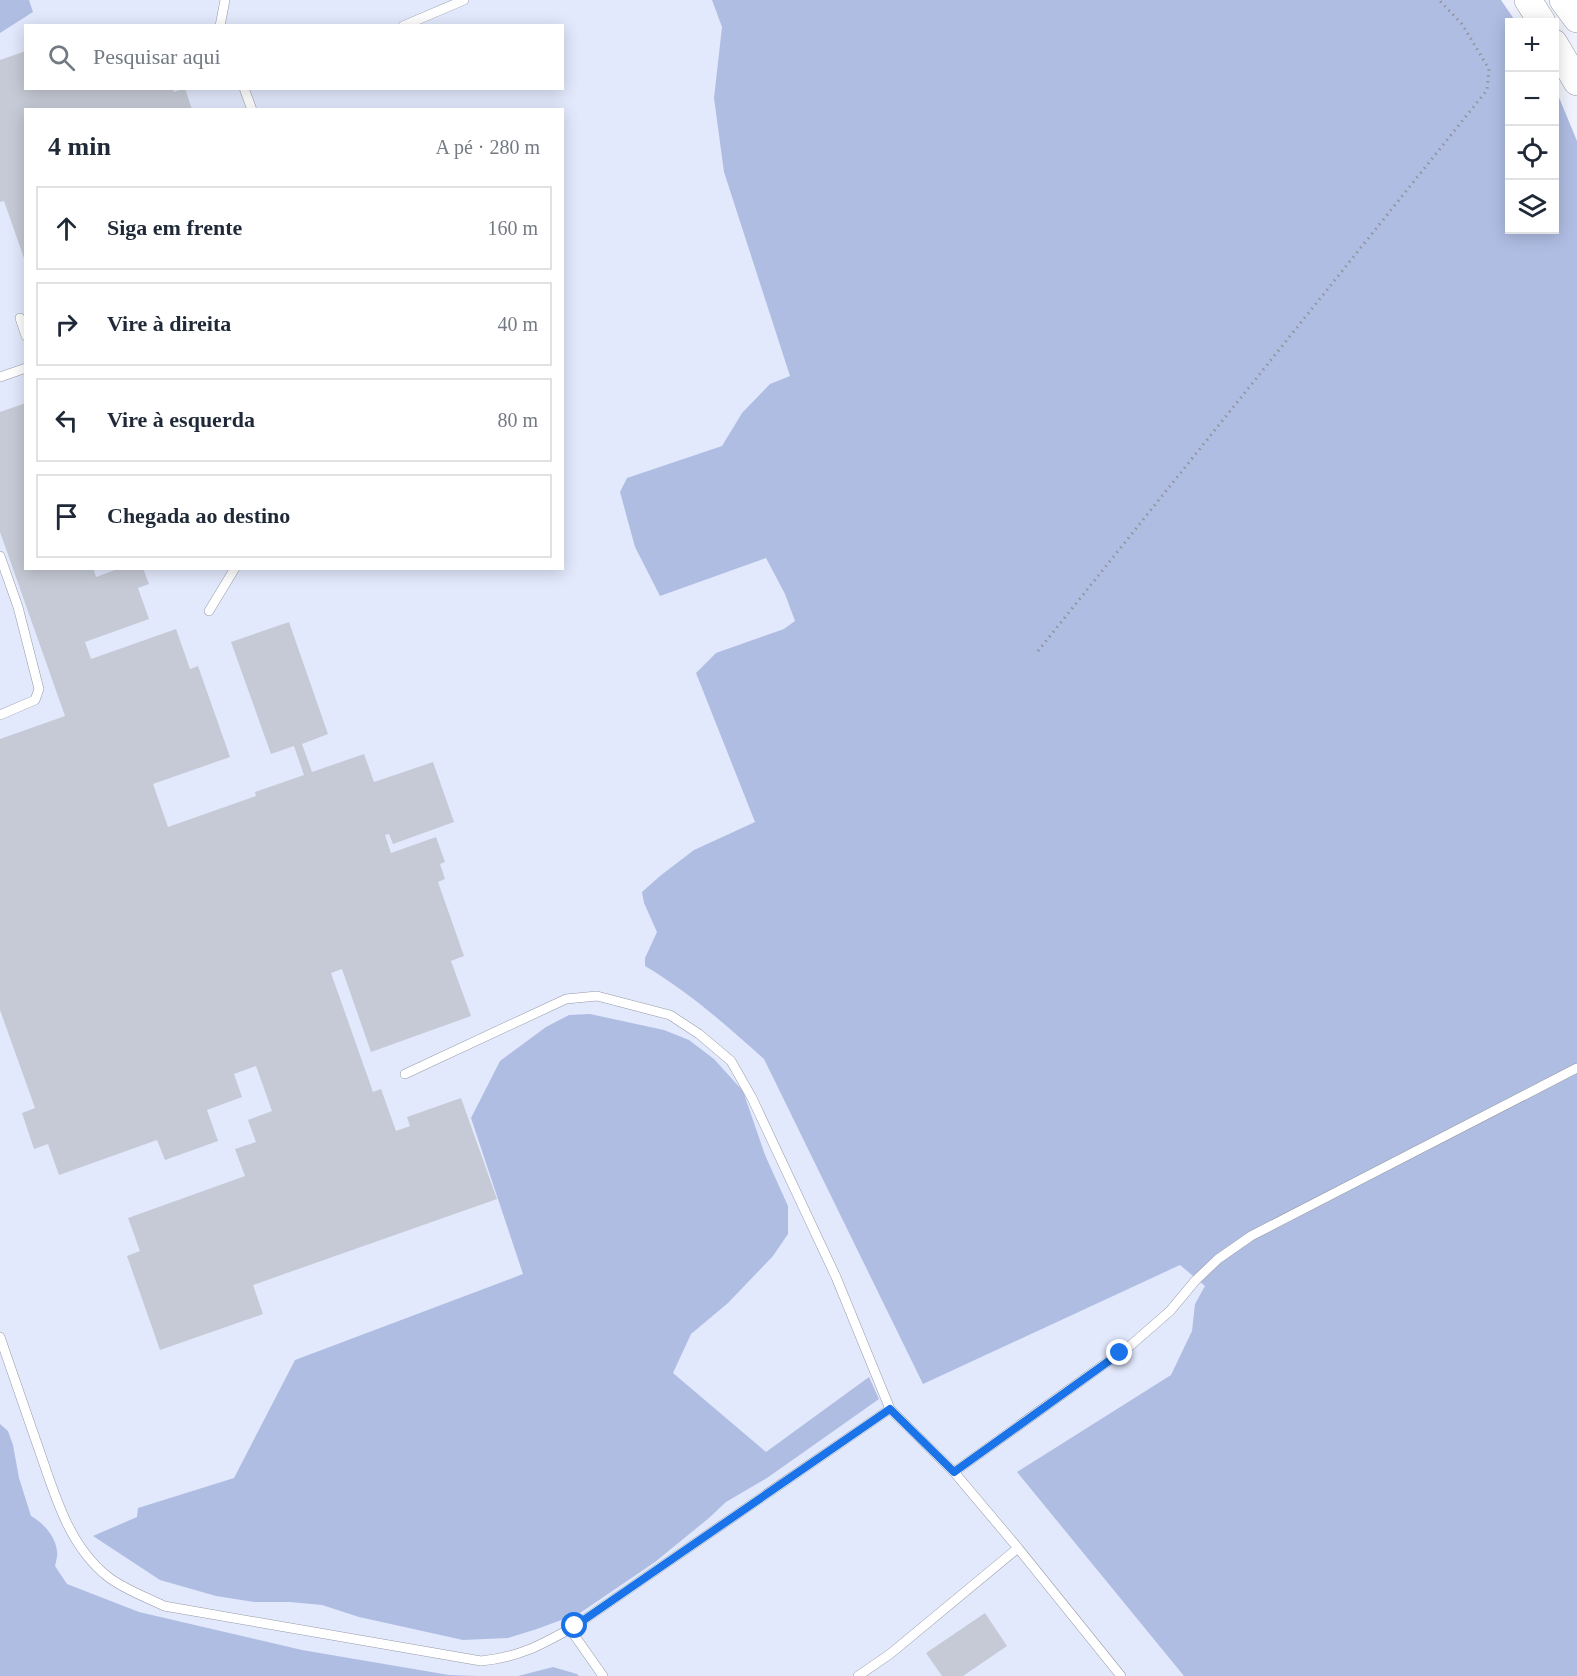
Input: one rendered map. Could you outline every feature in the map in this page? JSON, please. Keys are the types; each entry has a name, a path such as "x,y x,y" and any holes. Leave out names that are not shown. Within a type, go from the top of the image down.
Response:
{"main road":[{"path":"1528,0 1539,18"},
{"path":"1563,0 1577,19"},
{"path":"1559,51 1577,82"}],"lane":[{"path":"220,24 225,0"},
{"path":"408,24 464,0"},
{"path":"247,90 252,108"},
{"path":"20,318 24,330"},
{"path":"0,377 24,369"},
{"path":"0,556 18,607 39,689 35,700 0,714"},
{"path":"209,611 234,570"},
{"path":"405,1074 566,999 597,996 670,1015 699,1034 731,1061 752,1098 836,1277 890,1409 954,1472 1121,1676"},
{"path":"954,1472 1131,1345 1170,1311 1218,1258 1251,1236 1577,1068"},
{"path":"0,1337 57,1502 74,1538 108,1577 164,1606 481,1661 507,1659 537,1647 570,1629 890,1409"},
{"path":"858,1676 890,1654 1018,1548"},
{"path":"570,1629 603,1676"}],"path":[{"path":"1038,651 1487,90 1489,69 1462,24 1439,0"}],"shaded area":[{"path":"0,0 822,0 1189,1209 1372,1676 0,1676"},
{"path":"0,0 29,0 33,12 0,33"},
{"path":"712,0 1501,0 1513,18 1505,18 1505,234 1559,234 1559,98 1577,141 1577,1676 1184,1676 1017,1472 1171,1375 1192,1331 1195,1304 1205,1286 1180,1265 923,1384 764,1059 692,998 645,966 645,958 657,932 644,903 642,892 694,850 755,822 696,673 716,653 784,629 795,621 785,594 766,558 660,596 635,547 620,492 627,478 722,446 742,413 770,384 790,376 724,172 714,98 722,27"},
{"path":"590,1014 664,1030 689,1040 714,1059 743,1091 765,1155 788,1206 788,1234 773,1256 728,1303 691,1334 673,1373 766,1452 869,1377 879,1399 767,1478 726,1502 655,1562 580,1613 508,1638 463,1640 359,1617 322,1605 254,1602 216,1596 160,1580 93,1536 137,1517 138,1508 234,1478 295,1360 523,1274 471,1118 500,1061 546,1027 569,1015"},
{"path":"0,1424 8,1431 13,1445 19,1478 31,1516 44,1526 54,1540 57,1553 55,1566 67,1584 139,1612 302,1650 449,1675 477,1676 0,1676"},
{"path":"553,1667 579,1676 518,1676"}],"building":[{"path":"24,52 24,90 173,90 174,92 186,90 191,108 24,108 24,258 4,201 0,202 0,60"},
{"path":"24,404 24,570 94,570 96,577 115,570 144,570 149,584 138,588 149,619 85,642 91,659 176,629 190,669 198,666 230,757 153,784 168,827 256,796 255,792 304,775 294,746 271,754 231,642 289,622 328,734 302,744 312,772 364,754 374,782 433,762 454,822 393,844 389,834 385,835 391,853 436,837 445,862 440,864 445,879 438,882 464,956 451,961 471,1016 371,1052 342,969 331,973 373,1092 381,1089 396,1131 410,1126 407,1117 461,1098 497,1199 253,1285 263,1314 160,1350 127,1256 140,1251 128,1218 245,1176 235,1149 256,1142 248,1120 272,1111 256,1066 234,1074 242,1097 207,1110 218,1141 165,1160 157,1140 59,1175 48,1144 34,1149 22,1113 35,1108 0,1010 0,739 65,716 0,532 0,412"},
{"path":"985,1613 1007,1646 963,1676 942,1676 926,1653"}],"route":[{"path":"575,1626 890,1409 954,1472 1120,1353"}]}
